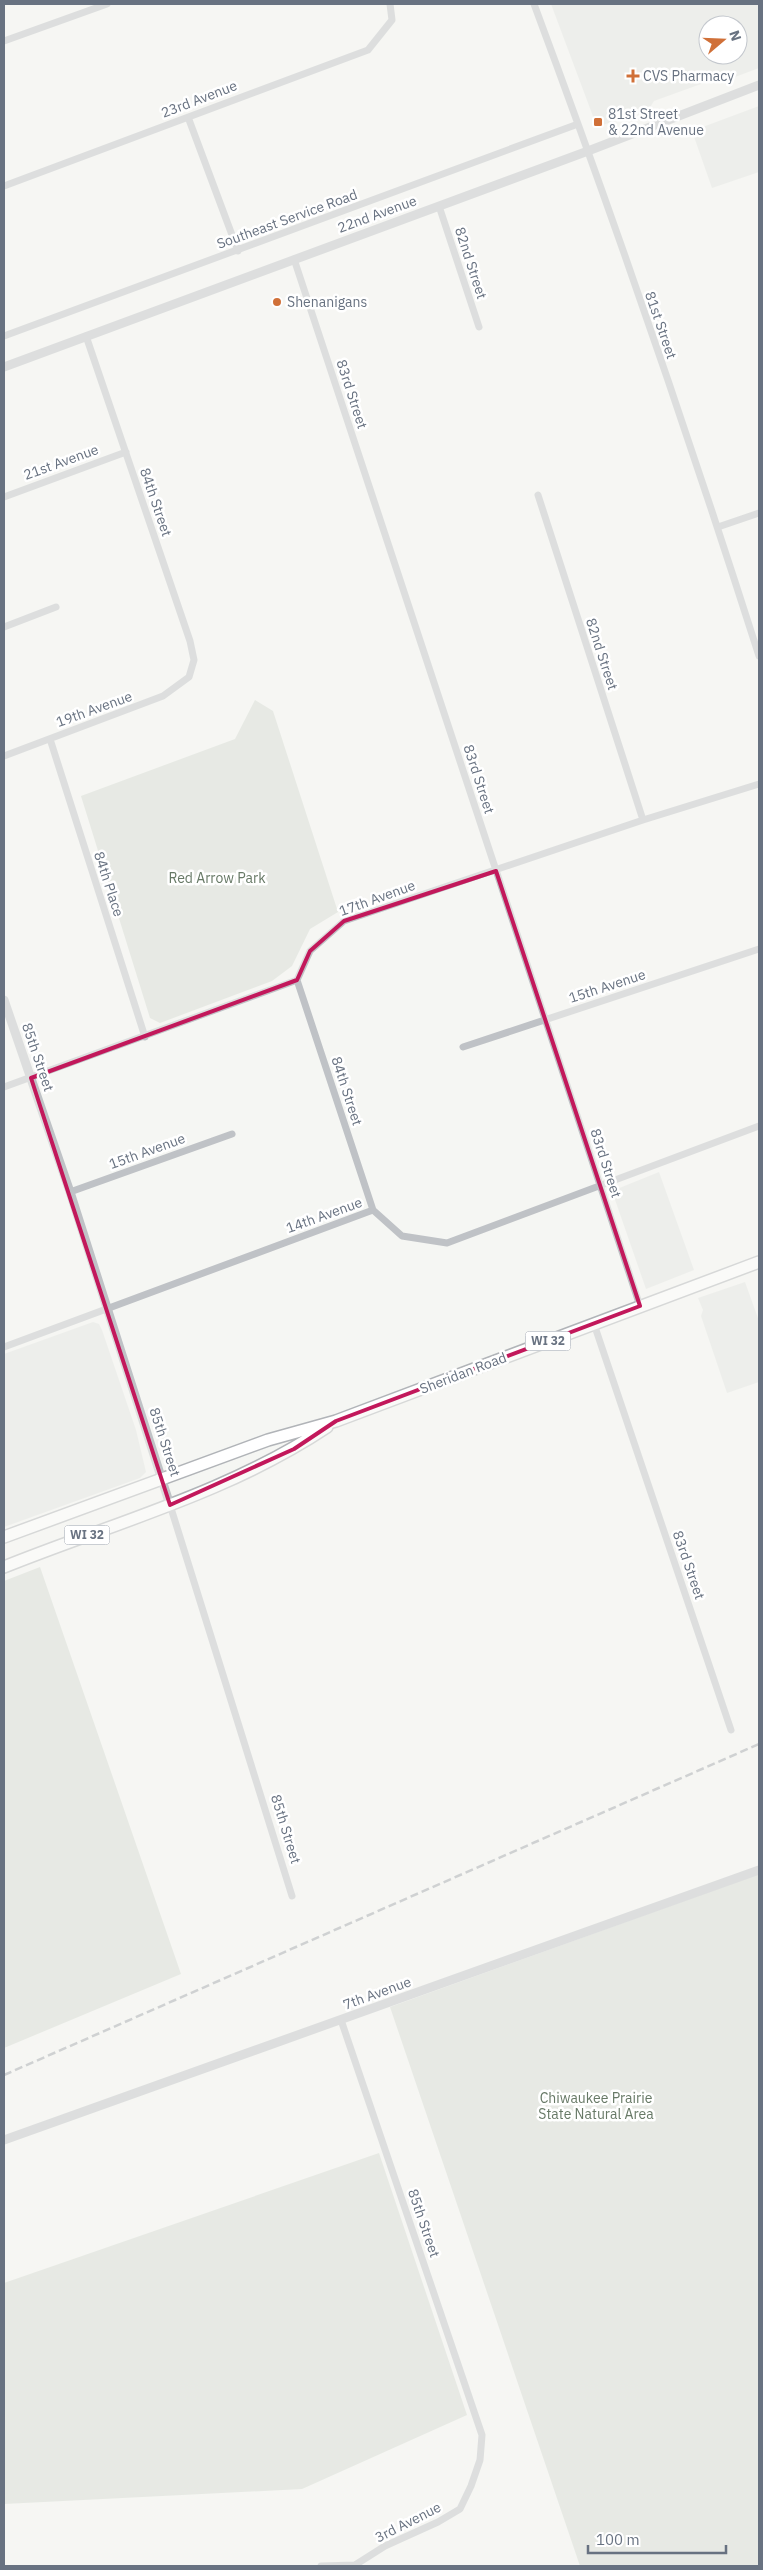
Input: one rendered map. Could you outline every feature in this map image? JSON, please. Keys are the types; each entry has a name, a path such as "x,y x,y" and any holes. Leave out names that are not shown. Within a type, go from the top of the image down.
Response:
{"main road":[{"name":"Sheridan Road","path":"4,1537 163,1481 268,1440 336,1421 759,1262"},
{"name":"Sheridan Road","path":"4,1567 170,1506 218,1486 294,1449 336,1421"}],"street":[{"path":"4,41 107,4"},
{"name":"23rd Avenue","path":"4,186 368,50 392,20 390,4"},
{"name":"81st Street","path":"534,4 588,151 718,527 759,656"},
{"name":"22nd Avenue","path":"4,366 588,151 759,85"},
{"path":"188,117 238,250"},
{"name":"Southeast Service Road","path":"4,336 578,124"},
{"name":"82nd Street","path":"439,206 479,328"},
{"name":"83rd Street","path":"294,259 640,1306"},
{"name":"84th Street","path":"86,336 190,641 194,660 189,677"},
{"name":"21st Avenue","path":"4,497 126,452"},
{"name":"82nd Street","path":"538,495 643,820"},
{"path":"718,527 759,513"},
{"path":"4,626 56,607"},
{"name":"19th Avenue","path":"4,756 163,696 189,677"},
{"name":"84th Place","path":"50,739 145,1037"},
{"name":"17th Avenue","path":"297,980 310,952 344,921 643,820 759,784"},
{"name":"15th Avenue","path":"463,1047 759,949"},
{"path":"4,1088 297,980"},
{"name":"84th Street","path":"297,980 373,1210"},
{"name":"85th Street","path":"4,1000 70,1192 163,1481 292,1896"},
{"name":"14th Avenue","path":"4,1346 373,1210 402,1236 447,1243 759,1126"},
{"name":"15th Avenue","path":"70,1192 232,1134"},
{"name":"83rd Street","path":"594,1324 731,1730"},
{"name":"7th Avenue","path":"4,2140 759,1870"},
{"name":"85th Street","path":"341,2020 482,2435"},
{"name":"3rd Avenue","path":"321,2566 355,2565 385,2546 438,2522 460,2509 480,2460 482,2435"}],"highlighted area":[{"path":"496,871 640,1306 336,1421 294,1449 170,1505 31,1078 297,980 310,951 344,921"}],"shaded area":[{"path":"551,4 759,4 759,68 735,77 723,76 654,101 649,109 597,127"},
{"path":"759,106 759,172 712,188 692,131"},
{"path":"659,1172 694,1270 646,1289 612,1191"},
{"path":"745,1282 759,1321 759,1382 727,1393 701,1316 703,1310 698,1298"},
{"path":"93,1322 99,1324 102,1330 136,1430 146,1472 140,1478 4,1527 4,1354"}],"green space":[{"name":"Red Arrow Park","path":"255,700 273,711 338,912 310,929 292,966 272,981 160,1023 150,1018 81,796 235,739"},
{"path":"40,1567 181,1974 4,2048 4,1581"},
{"name":"Chiwaukee Prairie State Natural Area","path":"759,1874 759,2566 580,2566 390,2007"},
{"path":"379,2153 467,2415 302,2489 4,2504 4,2283"}],"railway":[{"path":"4,2075 759,1744"}],"place":[{"name":"CVS Pharmacy","path":"633,76"},
{"name":"81st Street & 22nd Avenue","path":"598,122"},
{"name":"Shenanigans","path":"277,302"}]}
